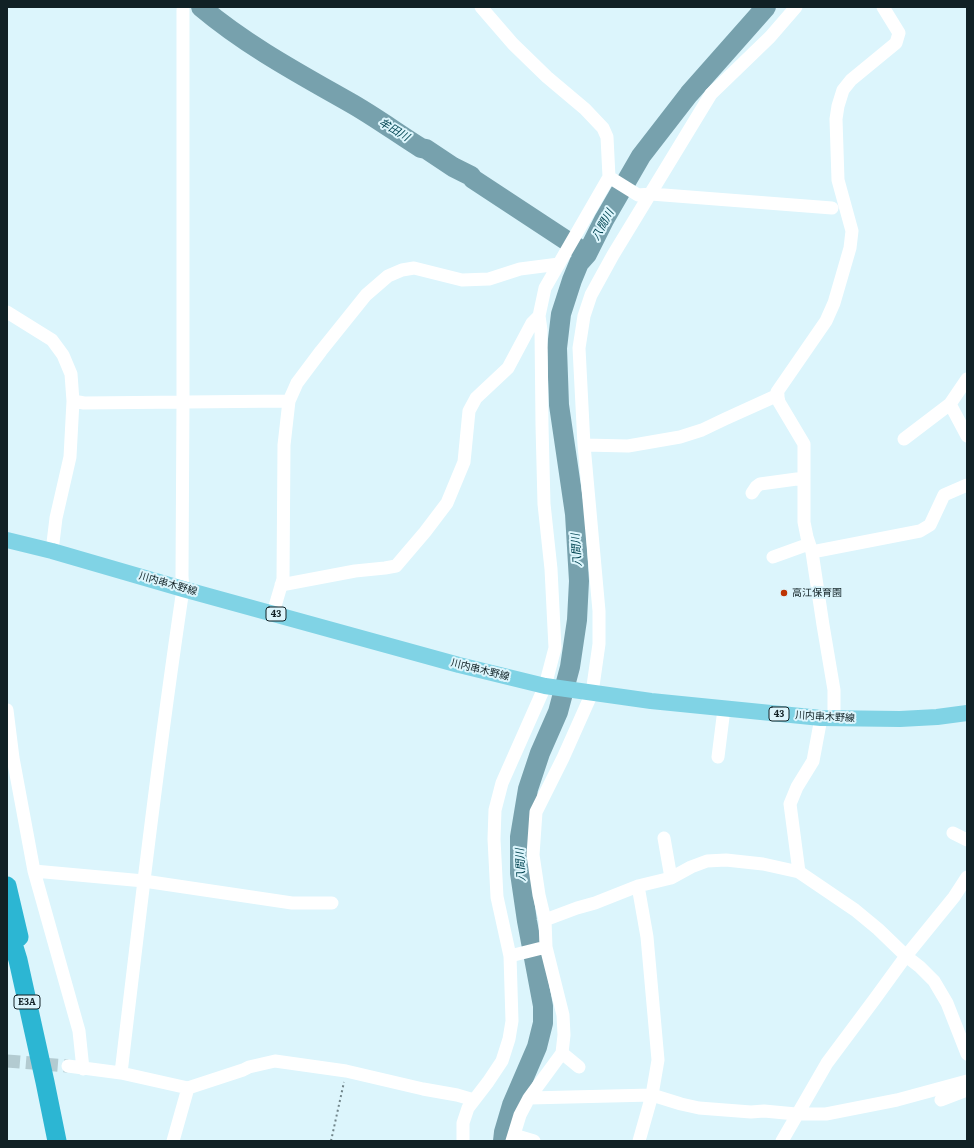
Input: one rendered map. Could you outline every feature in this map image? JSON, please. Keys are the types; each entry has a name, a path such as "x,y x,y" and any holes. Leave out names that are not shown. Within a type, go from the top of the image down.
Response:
{"highway":[{"path":"7,886 38,1014 46,1082"},
{"name":"E3A","path":"7,924 18,960 46,1082 57,1141"},
{"path":"7,961 46,1082"}],"main road":[{"name":"川内串木野線","path":"7,540 52,551 183,589 459,665 545,686 651,701 828,718 900,719 937,717 967,713"}],"street":[{"path":"463,1141 463,1123 468,1108 502,1061 509,1038 512,1021 510,956 497,897 494,839 495,810 502,783 545,686 555,648 551,569 544,504 542,330 539,316 545,288 612,179 607,137 603,128 585,109 547,78 518,50 481,7"},
{"path":"534,1141 513,1138 520,1115 529,1098 562,1053 564,1035 563,1015 546,947 545,920 539,895 533,855 536,812 563,758 592,693 599,644 599,611 584,445 579,348 584,316 591,294 644,195 711,94 770,36 796,7"},
{"path":"799,872 790,804 796,787 813,761 828,718 834,690 811,548 804,522 804,444 779,402 777,392 826,321 834,303 850,248 852,231 838,180 836,119 843,90 851,80 896,43 899,33 883,7"},
{"path":"121,1073 144,882 183,589 183,10"},
{"path":"612,179 644,195 832,208"},
{"path":"273,613 283,579 284,445 289,401 297,383 366,295 388,276 402,270 414,268 462,280 489,279 520,269 559,264"},
{"path":"7,312 52,340 63,354 71,374 73,401 70,457 56,518 52,551"},
{"path":"281,585 355,571 396,566 447,503 464,462 469,411 476,398 508,368 532,323 539,316"},
{"path":"904,439 950,404 967,379"},
{"path":"584,445 628,446 680,437 702,430 778,395"},
{"path":"73,401 84,403 289,401"},
{"path":"950,404 967,436"},
{"path":"752,493 760,484 804,478"},
{"path":"773,557 811,548 920,531 930,525 944,496 967,485"},
{"path":"718,757 724,708"},
{"path":"7,710 13,758 34,871 62,975 79,1031 83,1069"},
{"path":"953,833 967,840"},
{"path":"664,838 671,878"},
{"path":"545,920 595,903 638,886 671,878 691,867 707,861 726,860 763,864 799,872 855,910 920,967 934,982 947,1003 967,1054"},
{"path":"34,871 144,882 292,903 332,903"},
{"path":"782,1141 796,1114 827,1063 906,956 954,897 967,877"},
{"path":"638,886 647,937 658,1060 652,1095 640,1141"},
{"path":"510,956 546,947"},
{"path":"562,1053 579,1067"},
{"path":"68,1066 121,1073 188,1088 243,1070 249,1066 275,1061 346,1071 474,1100"},
{"path":"529,1098 652,1095 699,1108 751,1112 764,1111 796,1114 826,1114 897,1100 967,1081"},
{"path":"173,1141 188,1088"},
{"path":"941,1100 967,1090"}],"path":[{"path":"331,1141 346,1071"}],"waterway":[{"name":"牟田川","path":"201,7 218,21 254,46 358,107 421,148 426,149 453,167 471,176 473,179 587,254"},
{"name":"八間川","path":"503,1141 504,1132 512,1105 537,1047 543,1023 543,1006 527,921 520,873 520,837 528,789 540,753 558,712 570,667 577,620 579,581 575,514 559,405 557,348 561,314 579,263 587,254 604,220 641,156 689,94 766,7"}],"tunnel":[{"path":"7,1061 68,1066"}],"place":[{"name":"高江保育園","path":"784,593"}]}
